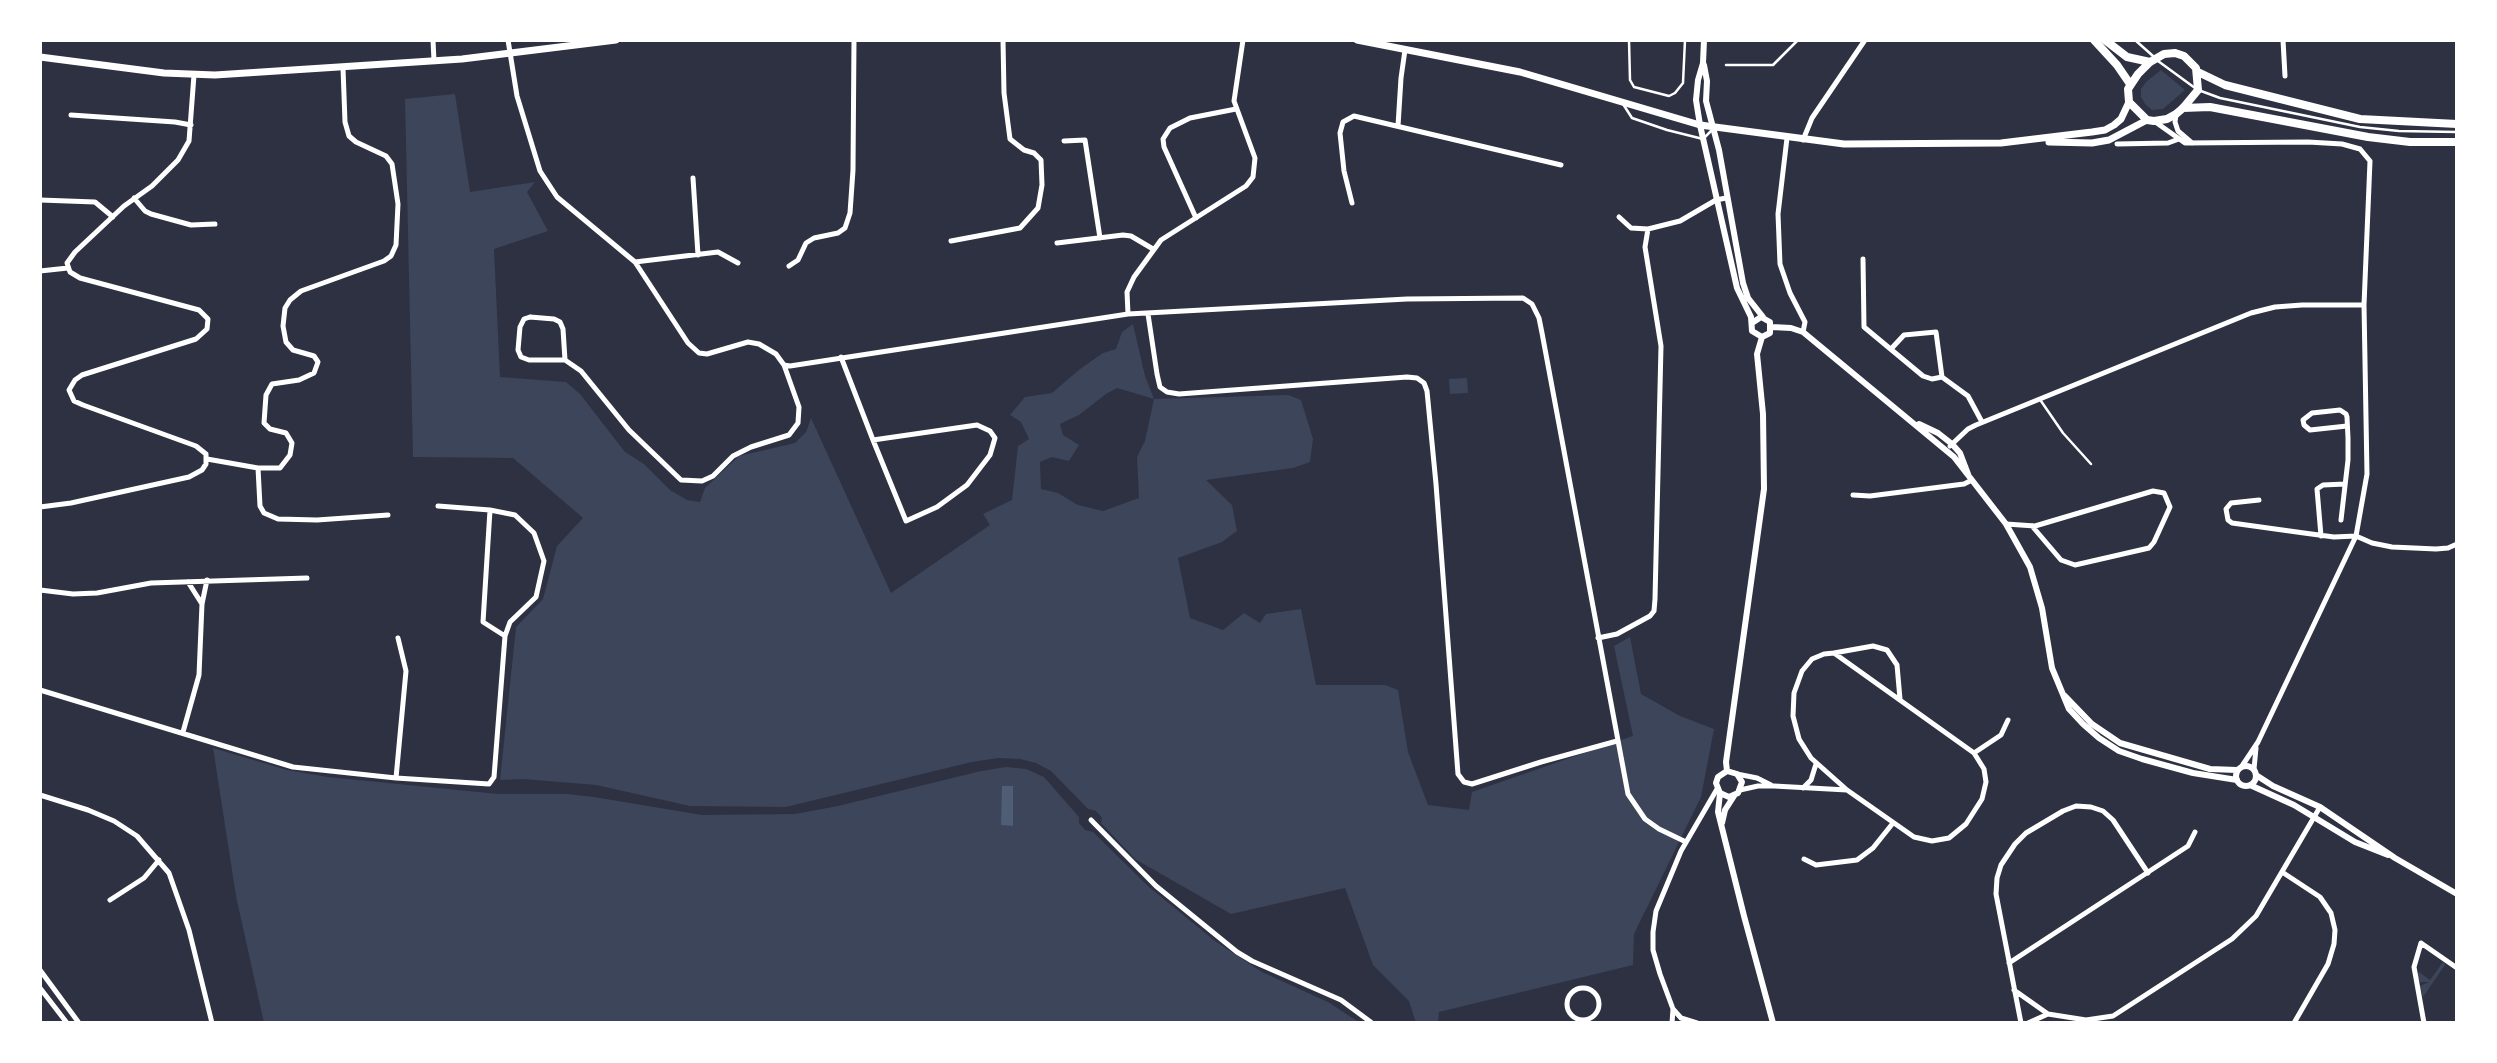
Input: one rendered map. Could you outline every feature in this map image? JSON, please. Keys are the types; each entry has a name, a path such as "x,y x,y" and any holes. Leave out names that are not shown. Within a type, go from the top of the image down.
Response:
{"main road":[{"path":"40,57 194,75 434,61 616,40"},
{"path":"1357,40 1520,72 1700,125 1844,144 2092,143 2109,140 2151,120 2167,119 2180,111 2197,90 2198,72"},
{"path":"2094,40 2118,65 2130,84"},
{"path":"2105,40 2127,57 2153,60 2175,53 2192,62 2198,72 2225,85 2360,119 2457,124"},
{"path":"2024,142 2105,130 2121,119 2129,102 2130,84 2153,60"},
{"path":"2129,102 2151,120"},
{"path":"2180,111 2210,107 2368,138 2410,142 2457,142"}],"street":[{"path":"433,40 434,61"},
{"path":"508,40 517,96 540,171 557,197 635,262 693,349 707,354 748,342 759,344 776,354 791,383 799,407 799,423 789,435 751,447 733,456 713,476 702,481 681,480 629,430 581,371 565,360 557,362 522,357 519,350 520,327 524,319 554,319 560,322 565,360"},
{"path":"789,266 798,260 806,243 814,238 838,233 845,228 848,220 853,170 854,40"},
{"path":"951,241 1020,228 1038,208 1042,185 1041,160 1010,139 1004,93 1005,54 1001,40"},
{"path":"1128,314 1127,292 1161,240 1246,186 1253,177 1255,158 1236,108 1235,91 1243,40"},
{"path":"1704,40 1696,100 1700,125 1737,288 1752,323 1752,331 1762,337"},
{"path":"1803,140 1812,118 1865,40"},
{"path":"2283,40 2285,76"},
{"path":"1398,126 1405,50"},
{"path":"1703,63 1707,81 1706,101 1714,127 1743,283 1748,298 1772,327"},
{"path":"207,459 258,468 280,468 290,455 292,443 286,433 271,429 264,423 265,396 272,384 299,380 314,373 318,362 314,356 293,350 286,342 283,326 285,307 301,291 383,261 391,256 396,245 398,204 392,164 386,156 349,136 345,122 343,68"},
{"path":"40,507 71,503 189,477 202,470 207,459 206,453 196,446 74,401 69,390 82,375 196,339 207,329 208,319 205,314 192,306 80,278 68,268 69,257 134,198 152,186 178,160 189,141 194,75"},
{"path":"1196,218 1164,147 1163,139 1170,128 1190,118 1236,108"},
{"path":"2180,111 2175,122 2178,131 2192,143"},
{"path":"71,115 191,125"},
{"path":"1352,203 1344,171 1340,133 1343,122 1354,116 1561,165"},
{"path":"2151,120 2185,143 2308,142 2351,146 2366,154 2370,161 2364,305 2367,474 2356,536 2258,742 2240,768 2236,780"},
{"path":"1787,138 1778,214 1780,264 1790,293 1805,322 1803,332"},
{"path":"2117,144 2168,143 2179,139"},
{"path":"1064,141 1085,140 1100,238"},
{"path":"693,178 698,254"},
{"path":"134,198 151,214 191,225 215,224"},
{"path":"1619,217 1631,228 1648,229 1680,221 1716,200 1726,198"},
{"path":"40,200 95,202 113,217"},
{"path":"1598,638 1617,634 1650,616 1654,611 1661,346 1645,247 1648,229"},
{"path":"1057,243 1131,236 1153,249"},
{"path":"635,262 718,252 738,263"},
{"path":"1863,260 1864,327 1923,376 1932,379 1942,377"},
{"path":"40,271 68,268"},
{"path":"784,365 1050,328 1128,314 1408,299 1523,298 1532,304 1539,318 1628,794 1645,819 1686,842"},
{"path":"1950,447 1968,429 1982,422 2251,313 2275,307 2302,305 2364,305"},
{"path":"1148,314 1160,387 1167,393 1407,377 1417,378 1424,383 1427,391 1448,631 1458,774 1464,782 1472,784 1617,741"},
{"path":"1752,323 1756,318 1763,317"},
{"path":"1772,327 1803,332 1844,368 1950,447 2006,524 2030,567 2042,608 2052,668 2061,692 2069,709 2099,738 2119,751 2143,760 2250,785 2294,805 2355,842 2395,858"},
{"path":"1727,771 1726,762 1763,489 1763,414 1757,354 1762,337 1770,333 1772,327"},
{"path":"1891,349 1904,335 1936,332 1942,377 1968,396 1982,422"},
{"path":"841,358 873,440 906,521 937,507 967,485 990,455 995,438 990,430 977,425 873,440"},
{"path":"2342,520 2348,460 2347,426 2346,414 2340,410 2309,414 2303,420 2310,430 2347,426"},
{"path":"258,468 260,506 264,513 278,519 317,520 388,515"},
{"path":"1853,495 1964,484 1970,478"},
{"path":"2321,536 2317,489 2321,485 2345,484"},
{"path":"2006,524 2032,526 2153,491 2164,493 2170,506 2149,548 2075,565 2061,561 2032,526"},
{"path":"2259,500 2231,503 2226,509 2228,520 2232,523 2321,536 2356,536 2392,547 2436,549 2457,544"},
{"path":"40,691 293,767 485,785 492,782 505,636 510,622 536,597 544,561 534,533 514,515 490,510 438,506"},
{"path":"490,510 483,622 505,636"},
{"path":"40,590 73,594 97,593 151,583 307,578"},
{"path":"183,732 199,675 202,604 207,580"},
{"path":"188,582 202,604"},
{"path":"396,778 406,671 398,638"},
{"path":"1834,653 1974,753 1984,769 1985,788 1976,810 1960,830 1949,838 1927,841 1914,837 1893,823 1816,764 1797,733 1793,716 1794,693 1799,677 1809,662 1820,655 1873,646 1888,650 1897,665 1900,699"},
{"path":"2061,692 2092,724 2120,743 2210,769 2249,766 2273,786 2320,807 2395,858 2457,894"},
{"path":"1974,753 2001,735 2008,720"},
{"path":"2250,785 2255,781 2258,742"},
{"path":"1802,788 1811,780 1816,764"},
{"path":"1773,1023 1718,812 1718,776 1727,771 1757,778 1774,786"},
{"path":"1721,824 1725,810 1742,782 1737,774"},
{"path":"1718,791 1729,797 1758,786 1847,790"},
{"path":"1697,1023 1681,1018 1674,1009 1660,974 1653,932 1662,892 1686,842 1718,791"},
{"path":"40,795 114,821 137,836 169,873 189,930 212,1023"},
{"path":"2021,1023 1997,899 1997,878 2001,865 2014,844 2036,827 2070,808 2084,806 2097,809 2113,820 2148,873"},
{"path":"2014,990 2048,1014 2091,1021 2105,1019 2122,1011 2232,939 2256,916 2320,807"},
{"path":"1091,820 1156,886 1237,952 1341,1000 1372,1023"},
{"path":"1804,859 1816,866 1857,860 1873,848 1893,823"},
{"path":"2009,963 2188,846 2195,832"},
{"path":"110,900 144,878 159,860"},
{"path":"2282,872 2320,897 2331,913 2335,925 2332,955 2294,1023"},
{"path":"2424,1023 2414,967 2421,943 2457,968"},
{"path":"40,971 79,1023"},
{"path":"40,988 66,1023"},
{"path":"1577,989 1591,990 1599,1000 1598,1009 1590,1021 1576,1018 1570,1012 1568,999 1577,989"},
{"path":"1672,1023 1674,1009"},
{"path":"2028,1023 2048,1014"}],"lane":[{"path":"1629,40 1630,80 1634,87 1669,96 1683,83 1685,40"},
{"path":"1727,65 1773,65 1798,40"},
{"path":"2135,40 2153,60 2183,81 2197,90 2220,98 2360,127 2457,132"},
{"path":"1618,100 1635,120 1703,139 1714,127"},
{"path":"2092,143 2117,144"},
{"path":"2039,398 2063,433 2091,464"}],"shaded area":[{"path":"2161,70 2185,90 2163,109 2152,110 2141,97 2141,89"},
{"path":"455,94 470,192 535,182 527,192 548,231 494,249 500,377 566,382 580,394 625,452 644,464 670,490 687,500 700,502 705,488 739,456 795,443 806,432 811,418 891,593 990,525 983,514 1012,500 1018,446 1029,439 1021,422 1010,415 1025,397 1052,393 1103,353 1116,349 1122,332 1133,324 1145,376 1154,399 1288,395 1301,400 1313,439 1310,462 1293,468 1206,480 1232,505 1237,531 1222,542 1178,558 1190,618 1223,630 1244,613 1260,623 1266,614 1301,609 1316,685 1385,685 1398,690 1408,752 1428,805 1469,810 1472,792 1633,736 1614,646 1630,637 1641,694 1680,716 1714,729 1701,797 1634,934 1633,965 1439,1012 1438,1023 1416,1023 1409,1001 1373,965 1345,888 1231,914 1135,859 1101,823 1102,818 1096,811 1088,809 1051,771 1020,759 998,758 972,762 786,807 690,806 596,785 523,779 500,780 516,627 543,599 557,546 583,518 513,458 413,457 405,99","holes":["1117,388 1154,399 1145,441 1137,457 1139,498 1103,511 1078,505 1058,493 1041,489 1040,462 1052,457 1069,461 1079,445 1063,435 1060,424 1079,415"]},
{"path":"1467,378 1468,393 1450,394 1449,379"},
{"path":"213,748 287,770 328,777 498,794 567,794 702,815 795,814 981,771 1006,767 1026,769 1044,777 1079,817 1079,823 1085,830 1093,832 1149,887 1215,941 1262,972 1328,1002 1360,1023 264,1023 236,896"},
{"path":"1002,786 1013,786 1013,826 1001,825"},
{"path":"2443,962 2445,965 2423,997 2420,986 2429,982 2420,982 2417,974 2419,972 2430,980"}]}
